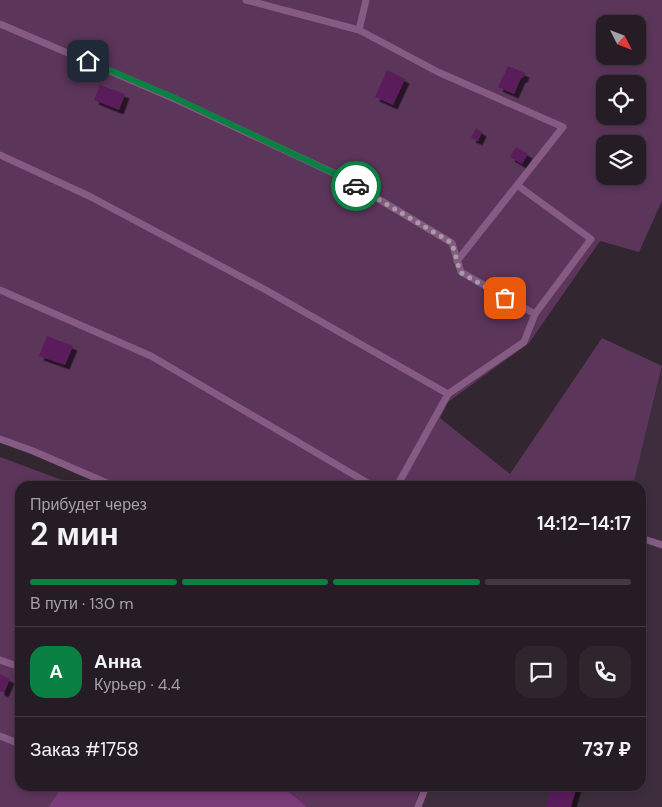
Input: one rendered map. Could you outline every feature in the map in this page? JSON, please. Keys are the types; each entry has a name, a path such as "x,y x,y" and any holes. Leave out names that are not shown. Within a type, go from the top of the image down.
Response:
{"lane":[{"path":"246,0 359,30 438,72 562,126 457,261"},
{"path":"359,30 366,0"},
{"path":"0,24 175,98 340,176 452,243 460,272 535,314"},
{"path":"0,155 89,196 264,289 448,394"},
{"path":"399,481 448,394 524,342 535,314 591,239 517,185"},
{"path":"0,290 151,356 364,481"},
{"path":"0,439 102,481"},
{"path":"646,540 662,545"},
{"path":"0,660 15,665"},
{"path":"0,736 15,742"},
{"path":"418,807 424,791"}],"shaded area":[{"path":"0,0 662,0 662,201 639,252 600,241 529,343 448,402 440,418 510,474 602,338 662,366 634,481 110,481 0,437"},
{"path":"662,369 662,807 417,807 428,791 646,791 646,481 634,481"},
{"path":"0,457 65,481 15,481 15,791 59,791 48,807 0,807"},
{"path":"59,791 288,791 307,807 48,807"},
{"path":"288,791 419,791 415,807 307,807"}],"building":[{"path":"508,66 525,73 514,94 498,87"},
{"path":"387,70 405,79 393,105 375,97"},
{"path":"100,85 125,94 119,110 94,100"},
{"path":"476,128 482,132 478,141 471,138"},
{"path":"516,147 528,154 522,164 510,157"},
{"path":"47,336 73,346 65,365 39,356"},
{"path":"0,674 10,679 4,693 0,691"},
{"path":"551,791 576,791 571,807 546,807"}],"way so far":[{"path":"356,186 452,243 460,272 505,298"}],"route":[{"path":"88,61 175,98 340,176 356,186"}]}
